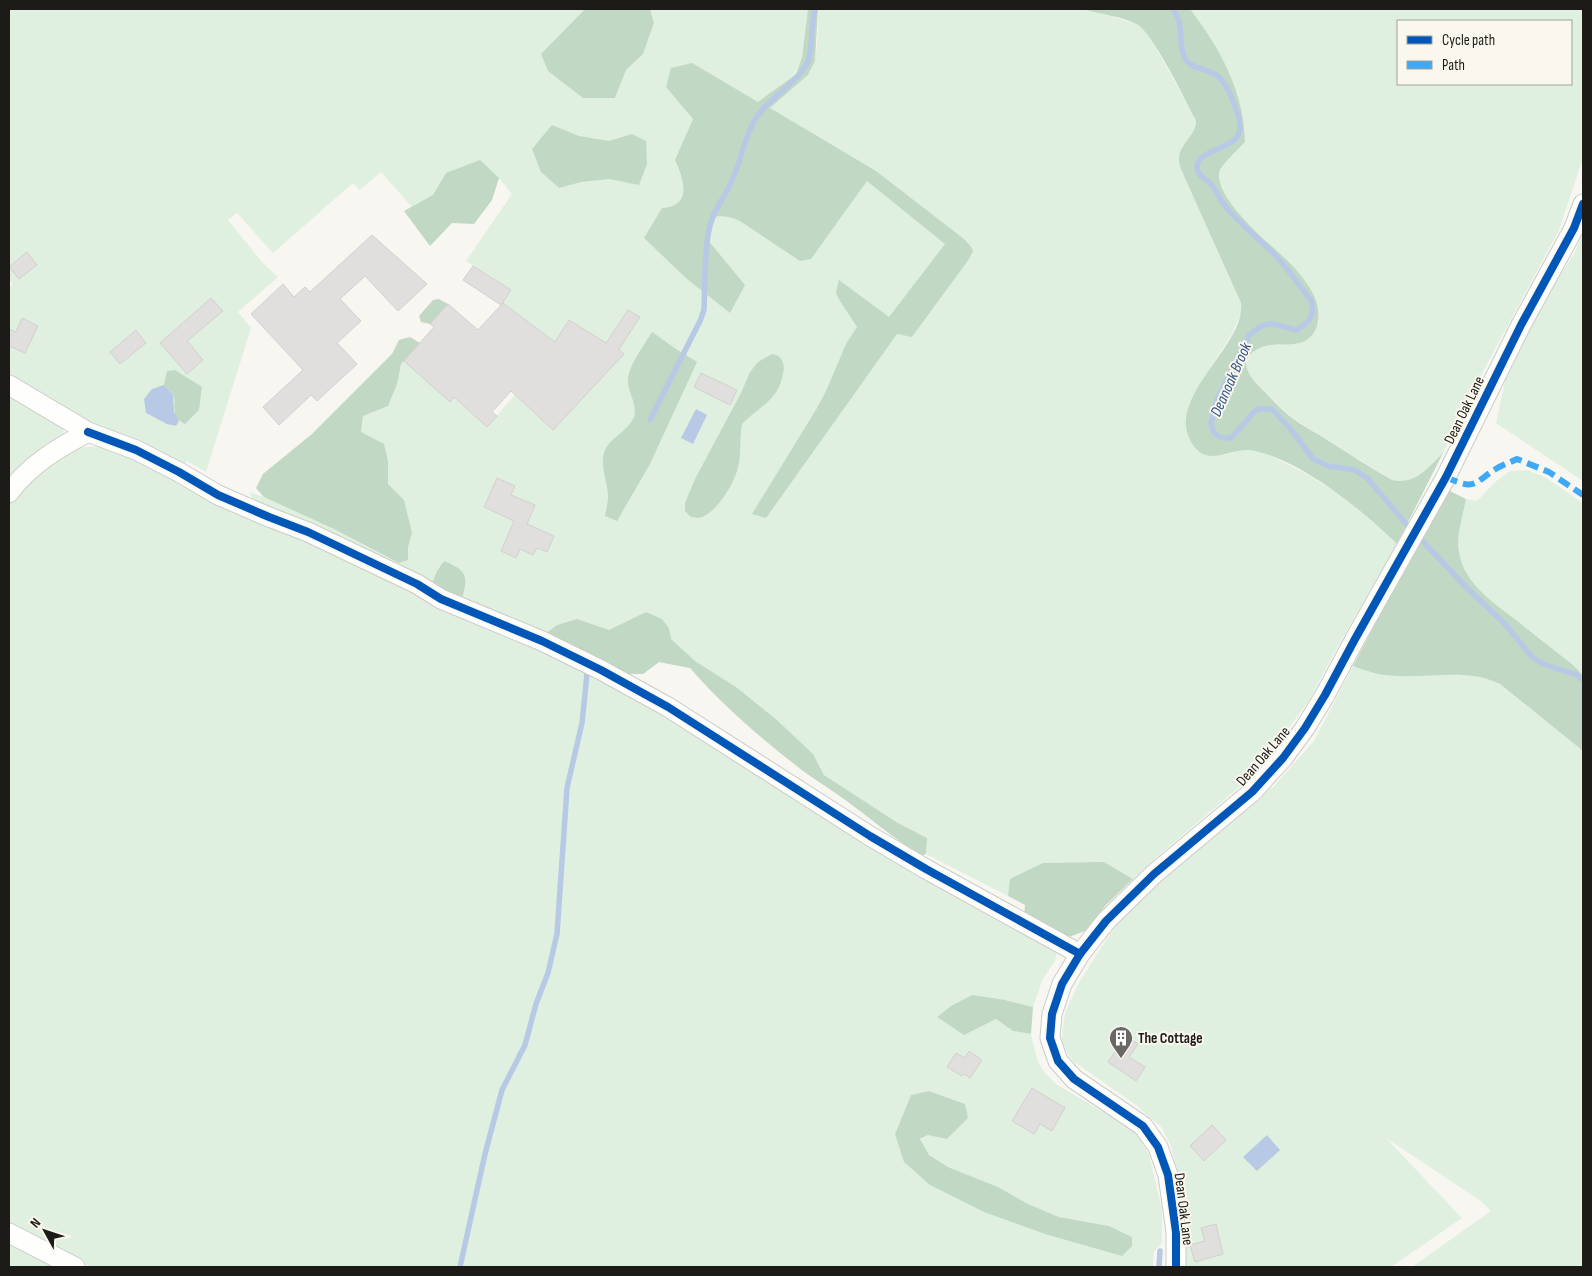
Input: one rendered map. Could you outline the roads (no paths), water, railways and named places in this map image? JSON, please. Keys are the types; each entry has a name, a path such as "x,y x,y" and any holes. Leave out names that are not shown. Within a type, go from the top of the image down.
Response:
{"street":[{"name":"Dean Oak Lane","path":"1176,1267 1176,1232 1168,1175 1158,1147 1143,1126 1074,1079 1058,1061 1050,1038 1052,1014 1062,984 1080,954 1106,921 1154,874 1252,792 1283,758 1305,728 1326,695 1355,639 1446,477 1521,325 1574,228 1583,204"},
{"path":"9,385 88,432 136,450 218,495 308,532 417,584 441,599 542,641 601,670 668,707 870,836 1080,954"},
{"path":"9,493 16,483 37,463 63,445 88,432"},
{"path":"9,1233 75,1267"}],"water":[{"path":"164,385 173,394 174,412 179,421 176,426 167,424 146,413 144,399 152,389"},
{"path":"696,409 707,415 693,444 681,438"},
{"path":"1267,1135 1280,1150 1257,1171 1243,1157"}],"waterway":[{"path":"650,420 704,310 706,249 713,216 730,185 754,121 766,105 799,74 809,58 815,9"},
{"name":"Deanoak Brook","path":"1173,9 1179,20 1184,56 1190,64 1215,74 1223,81 1231,96 1239,120 1240,128 1236,138 1202,157 1198,162 1198,171 1212,185 1232,214 1280,260 1311,300 1313,310 1310,318 1297,330 1269,324 1261,326 1249,335 1217,400 1211,424 1214,433 1223,438 1232,437 1254,412 1259,409 1271,409 1293,432 1313,459 1328,466 1355,470 1368,479 1407,525 1469,590 1505,624 1532,657 1543,664 1577,675 1583,680"},
{"path":"460,1267 485,1154 502,1090 525,1045 536,1004 548,973 557,934 567,788 582,723 587,674"},
{"path":"1159,1267 1160,1251"}],"place":[{"name":"The Cottage","path":"1121,1059"}]}
